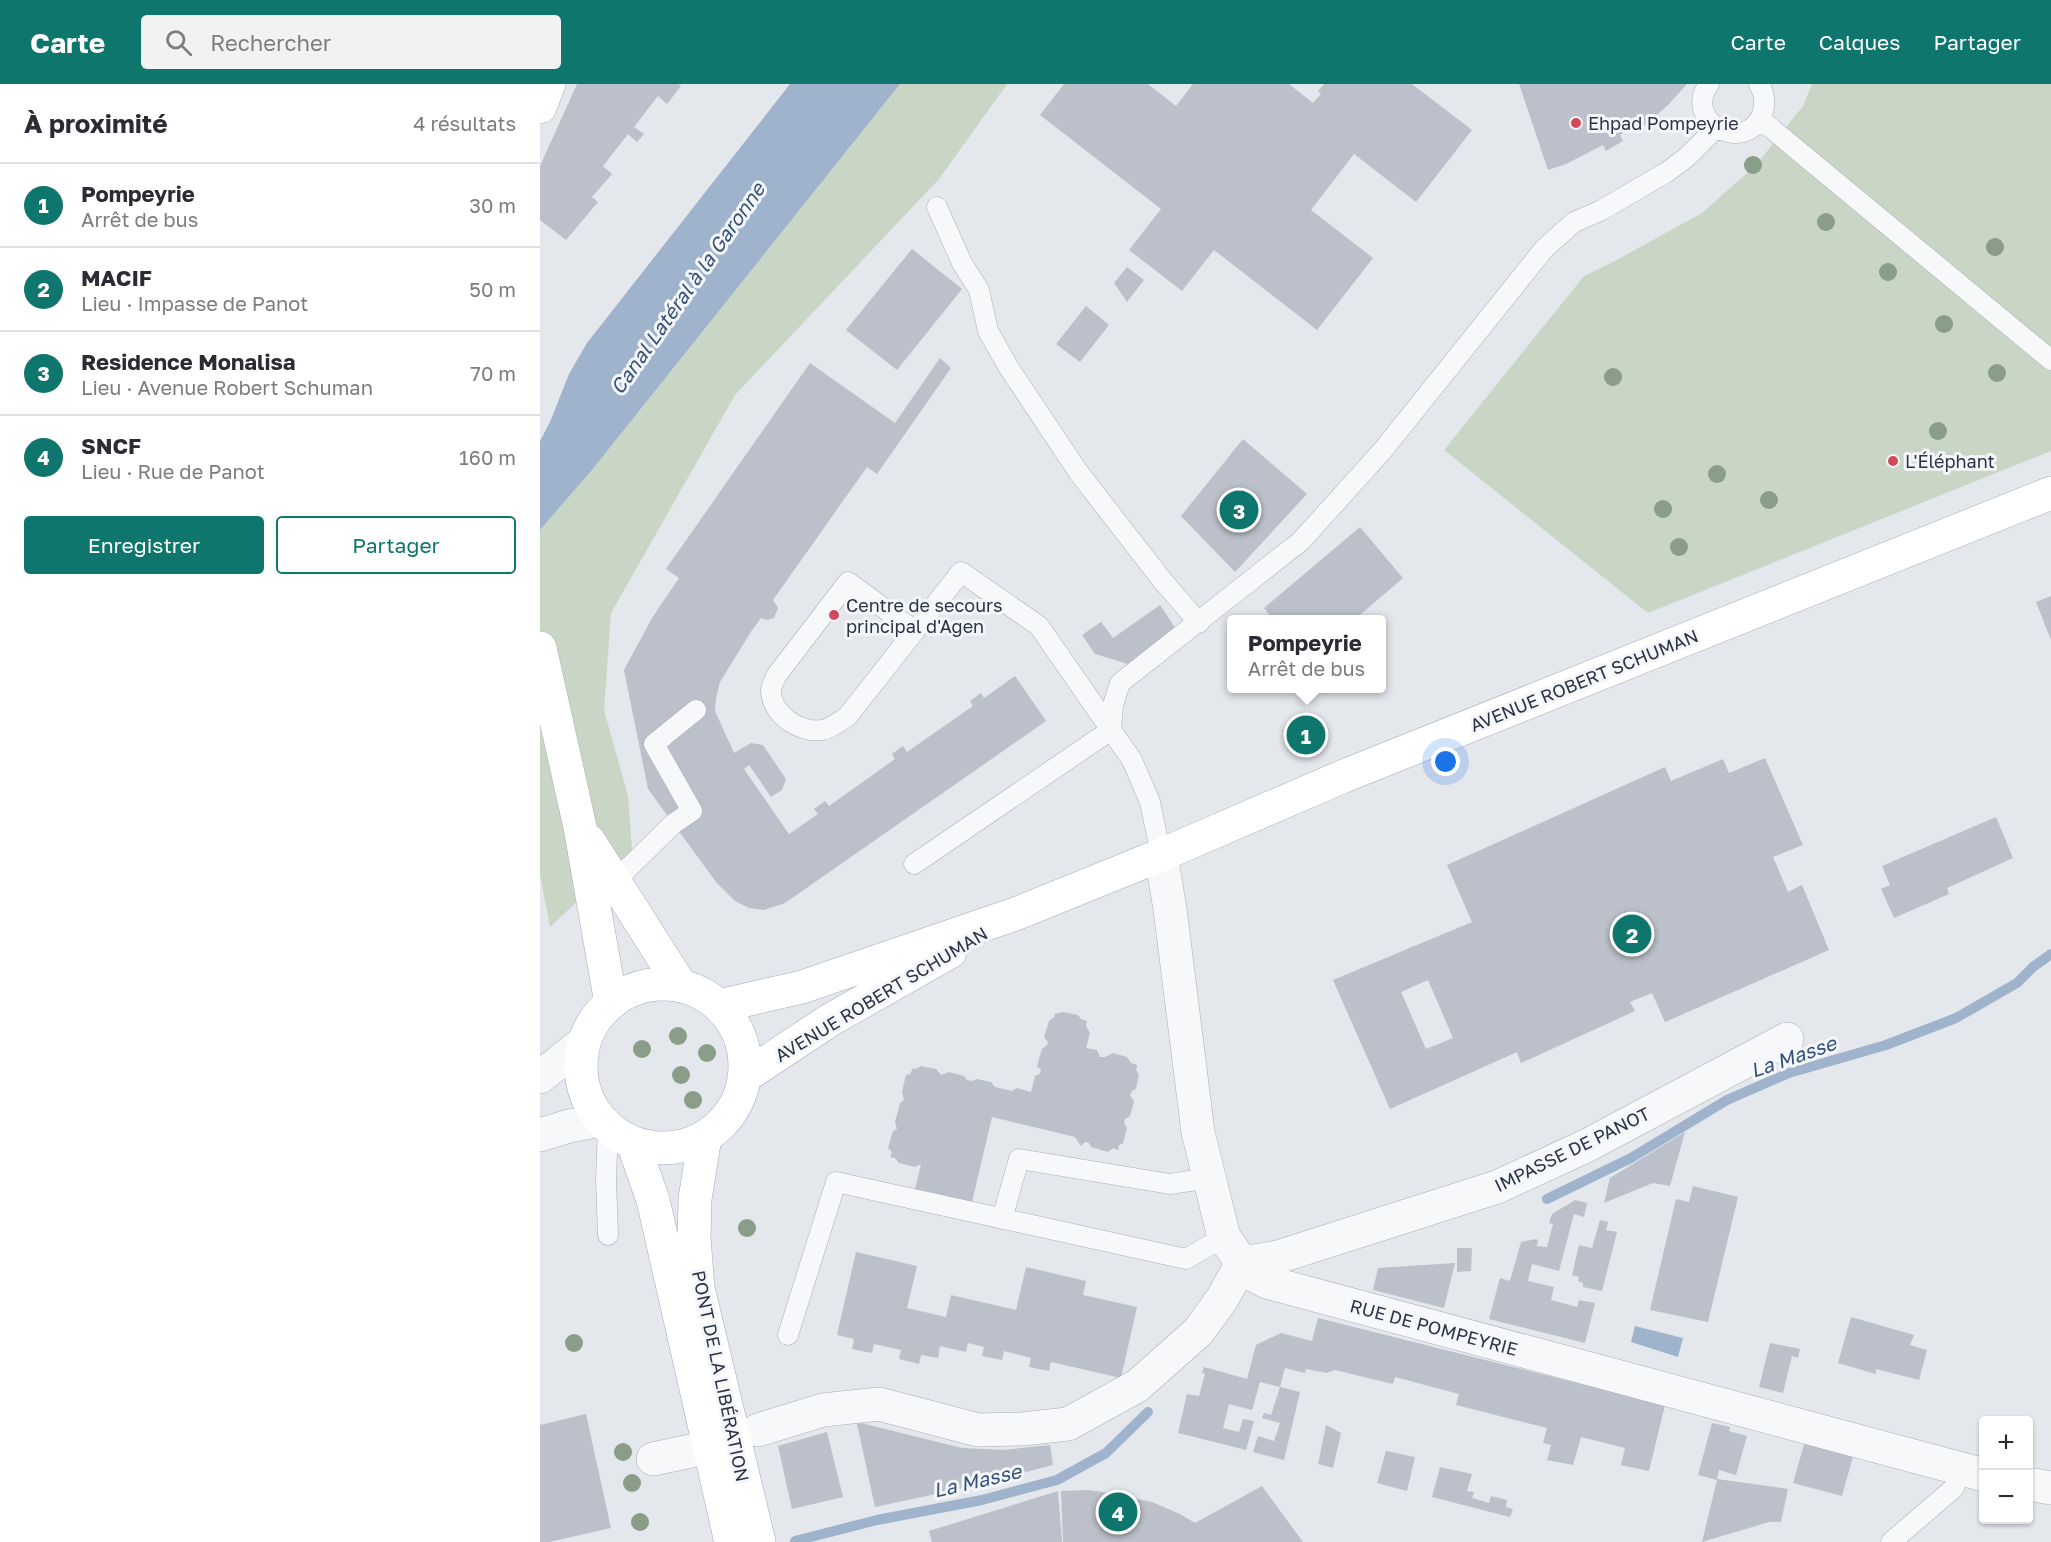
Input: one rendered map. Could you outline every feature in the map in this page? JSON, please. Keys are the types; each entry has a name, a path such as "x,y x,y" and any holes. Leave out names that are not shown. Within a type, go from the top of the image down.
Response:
{"main road":[{"path":"540,107 549,84"},
{"name":"AVENUE ROBERT SCHUMAN","path":"719,1006 802,987 1018,913 1161,855 1344,776 2051,494"},
{"path":"540,648 580,827 611,1003"},
{"path":"580,827 681,986"},
{"name":"AVENUE ROBERT SCHUMAN","path":"744,1077 830,1020 1018,913"},
{"path":"657,984 681,986 708,997 719,1006 735,1026 743,1051 744,1077 740,1094 732,1111 720,1125 705,1137 682,1146 657,1148 614,1130 587,1097 582,1079 581,1060 585,1042 595,1020 611,1003 632,990 657,984"},
{"name":"PONT DE LA LIBÉRATION","path":"614,1130 653,1200 731,1542"},
{"name":"PONT DE LA LIBÉRATION","path":"705,1137 695,1199 694,1239 698,1288 759,1542"}],"street":[{"path":"758,1430 823,1410 879,1404 978,1430 1022,1429 1068,1424 1137,1386 1198,1332 1222,1299 1233,1250 1209,1178 1198,1132 1161,855"},
{"name":"IMPASSE DE PANOT","path":"1233,1250 1278,1257 1497,1187 1586,1146 1788,1039"},
{"path":"540,1077 585,1042"},
{"path":"540,1135 569,1126 614,1130"},
{"name":"RUE DE POMPEYRIE","path":"1233,1250 1249,1273 1267,1282 1972,1472"},
{"path":"653,1460 691,1451"},
{"path":"2033,1485 2051,1488"}],"lane":[{"path":"1709,84 1702,99 1703,110 1716,129 1725,132 1744,132 1760,120 1765,103 1759,84"},
{"path":"1760,120 2051,360"},
{"path":"1112,730 1113,705 1120,683 1301,541 1383,450 1544,249 1574,222 1600,211 1667,172 1716,129"},
{"path":"937,207 962,263 980,290 988,331 1009,368 1079,473 1162,580 1199,623"},
{"path":"915,631 848,582 776,676 771,690 776,707 788,721 805,730 824,730 847,717 915,631 961,572 1039,626 1132,760 1150,802 1161,855"},
{"path":"615,881 674,824 692,810 654,744 696,710"},
{"path":"914,864 1112,730"},
{"path":"608,1235 606,1180 614,1130"},
{"path":"1002,1219 1019,1159 1170,1184 1209,1178"},
{"path":"788,1335 836,1182 1186,1259 1233,1250"},
{"path":"1891,1542 1972,1472"}],"green space":[{"path":"900,84 1007,84 939,179 735,395 611,613 604,710 628,796 632,850 550,927 540,875 540,530 592,470"},
{"path":"1812,84 2051,84 2051,451 1648,613 1444,450 1584,276 1702,213 1756,165 1803,106"}],"water":[{"name":"Canal Latéral à la Garonne","path":"790,84 900,84 592,470 540,530 540,441 569,374 587,343"},
{"path":"1635,1326 1683,1338 1678,1357 1631,1342"}],"building":[{"path":"577,84 678,84 681,86 667,104 658,96 634,127 644,134 637,142 628,134 603,166 612,174 592,197 598,202 566,240 540,220 540,166"},
{"path":"1064,84 1148,84 1176,106 1193,84 1289,84 1313,103 1321,94 1318,91 1324,84 1412,84 1472,130 1416,202 1354,154 1311,210 1373,258 1317,330 1214,250 1182,291 1129,250 1161,209 1040,115"},
{"name":"Ehpad Pompeyrie","path":"1519,84 1687,84 1667,106 1638,131 1633,125 1620,135 1623,141 1606,151 1603,145 1566,164 1548,170"},
{"path":"912,249 962,289 897,370 846,330"},
{"path":"1127,267 1144,280 1127,302 1114,283"},
{"path":"1086,306 1109,325 1080,362 1056,344"},
{"path":"940,358 951,368 877,474 867,467 773,600 778,608 774,618 768,620 761,618 752,630 720,682 715,711 734,753 751,743 763,745 786,779 782,790 771,797 749,765 744,769 789,834 818,814 814,809 825,801 829,806 895,759 892,754 903,746 907,752 973,706 970,701 981,693 984,698 1015,676 1046,721 785,903 764,910 749,908 735,901 716,882 648,789 624,670 652,618 679,578 666,569 810,363 895,423"},
{"path":"1243,439 1307,494 1235,572 1181,516"},
{"path":"1360,527 1403,578 1360,615 1270,615 1264,608"},
{"path":"2051,596 2051,640 2036,602"},
{"path":"1160,605 1176,629 1128,664 1095,654 1082,635 1101,622 1113,638"},
{"path":"1765,758 1803,845 1773,857 1788,892 1802,885 1829,950 1665,1022 1652,993 1630,1002 1635,1011 1521,1063 1517,1052 1390,1109 1333,980 1472,922 1447,865 1665,767 1671,781 1723,759 1729,773","holes":["1428,980 1453,1038 1426,1049 1401,992"]},
{"path":"1996,817 2013,858 1947,888 1949,894 1894,918 1881,889 1890,885 1882,866"},
{"path":"1063,1012 1078,1015 1087,1021 1086,1026 1090,1033 1086,1048 1097,1050 1100,1057 1113,1053 1127,1057 1131,1063 1137,1065 1136,1070 1139,1074 1136,1089 1130,1095 1134,1101 1130,1116 1125,1119 1124,1123 1127,1128 1123,1143 1119,1145 1118,1150 1113,1148 1108,1152 1091,1147 1085,1142 1081,1146 1075,1137 992,1117 972,1202 915,1189 921,1164 915,1167 899,1163 895,1158 890,1157 892,1152 888,1148 893,1131 897,1129 895,1122 900,1103 904,1100 902,1092 906,1075 910,1074 913,1068 921,1066 936,1069 941,1075 949,1072 964,1076 967,1080 977,1079 991,1082 995,1087 1012,1091 1017,1088 1031,1092 1035,1076 1040,1074 1041,1070 1037,1066 1042,1049 1048,1042 1044,1037 1049,1021 1055,1014"},
{"path":"1685,1132 1670,1186 1653,1183 1604,1203 1610,1178"},
{"path":"1693,1186 1738,1197 1708,1322 1650,1310 1676,1199 1689,1202"},
{"path":"1575,1200 1587,1203 1584,1217 1574,1214 1559,1271 1532,1264 1528,1281 1554,1287 1551,1300 1577,1307 1579,1300 1595,1303 1585,1343 1489,1319 1500,1278 1510,1281 1521,1242 1536,1239 1538,1240 1537,1246 1547,1247 1553,1224 1549,1223 1552,1214"},
{"path":"1600,1220 1608,1222 1606,1230 1617,1232 1602,1291 1583,1287 1583,1283 1578,1281 1579,1277 1572,1275 1579,1245 1592,1248"},
{"path":"1457,1248 1472,1248 1471,1271 1457,1272"},
{"path":"856,1252 917,1266 907,1308 946,1317 951,1295 1016,1310 1026,1267 1086,1281 1083,1295 1137,1307 1121,1378 1051,1362 1049,1371 1029,1367 1031,1358 1004,1351 1002,1360 982,1356 984,1347 968,1343 966,1352 940,1346 938,1358 921,1355 919,1364 899,1359 901,1350 874,1344 872,1353 852,1349 854,1339 837,1335"},
{"path":"1455,1263 1444,1308 1373,1290 1378,1268"},
{"path":"1851,1317 1914,1335 1910,1345 1927,1350 1919,1380 1876,1369 1876,1374 1838,1363"},
{"path":"1318,1318 1665,1405 1649,1471 1621,1465 1625,1448 1581,1437 1573,1465 1547,1460 1551,1445 1543,1443 1547,1428 1456,1405 1459,1394 1395,1377 1393,1384 1335,1370 1327,1373 1306,1369 1305,1373 1285,1368 1280,1387 1260,1382 1252,1410 1229,1404 1223,1428 1239,1432 1243,1419 1254,1421 1246,1450 1178,1433 1187,1394 1199,1396 1205,1374 1202,1373 1204,1367 1247,1379 1256,1345 1281,1333 1312,1341"},
{"path":"1770,1343 1800,1349 1798,1358 1792,1356 1783,1393 1759,1387"},
{"path":"1280,1387 1300,1392 1284,1460 1253,1452 1258,1436 1274,1441 1280,1423 1262,1418 1264,1413 1271,1415"},
{"path":"586,1414 611,1528 540,1542 540,1425"},
{"path":"861,1423 962,1448 1003,1450 1050,1445 1053,1465 973,1486 875,1507 857,1424"},
{"path":"1712,1423 1730,1427 1729,1431 1747,1436 1736,1475 1719,1470 1717,1479 1788,1489 1781,1522 1769,1522 1702,1542 1717,1480 1698,1475"},
{"path":"1326,1425 1341,1433 1333,1468 1318,1464"},
{"path":"827,1432 843,1497 792,1509 778,1446"},
{"path":"1805,1441 1854,1453 1842,1496 1793,1483"},
{"path":"1386,1451 1415,1457 1407,1491 1377,1483"},
{"path":"1440,1467 1472,1474 1467,1491 1474,1492 1472,1498 1489,1503 1491,1496 1507,1500 1506,1507 1513,1509 1510,1517 1432,1497"},
{"path":"1262,1486 1303,1542 1063,1542 1061,1491 1088,1490 1152,1502 1195,1523"},
{"path":"1058,1491 1062,1542 932,1542 929,1531"}],"waterway":[{"name":"La Masse","path":"1547,1199 1631,1158 1727,1100 1789,1073 1886,1045 1956,1018 2017,983 2051,954"},
{"name":"La Masse","path":"795,1541 877,1520 982,1500 1057,1480 1106,1453 1148,1412"}],"place":[{"name":"Ehpad Pompeyrie","path":"1576,123"},
{"name":"L'Éléphant","path":"1893,461"},
{"name":"Residence Monalisa","path":"1239,510"},
{"name":"Centre de secours principal d'Agen","path":"834,615"},
{"name":"Pompeyrie","path":"1306,735"},
{"name":"MACIF","path":"1632,934"},
{"name":"SNCF","path":"1118,1512"}]}
